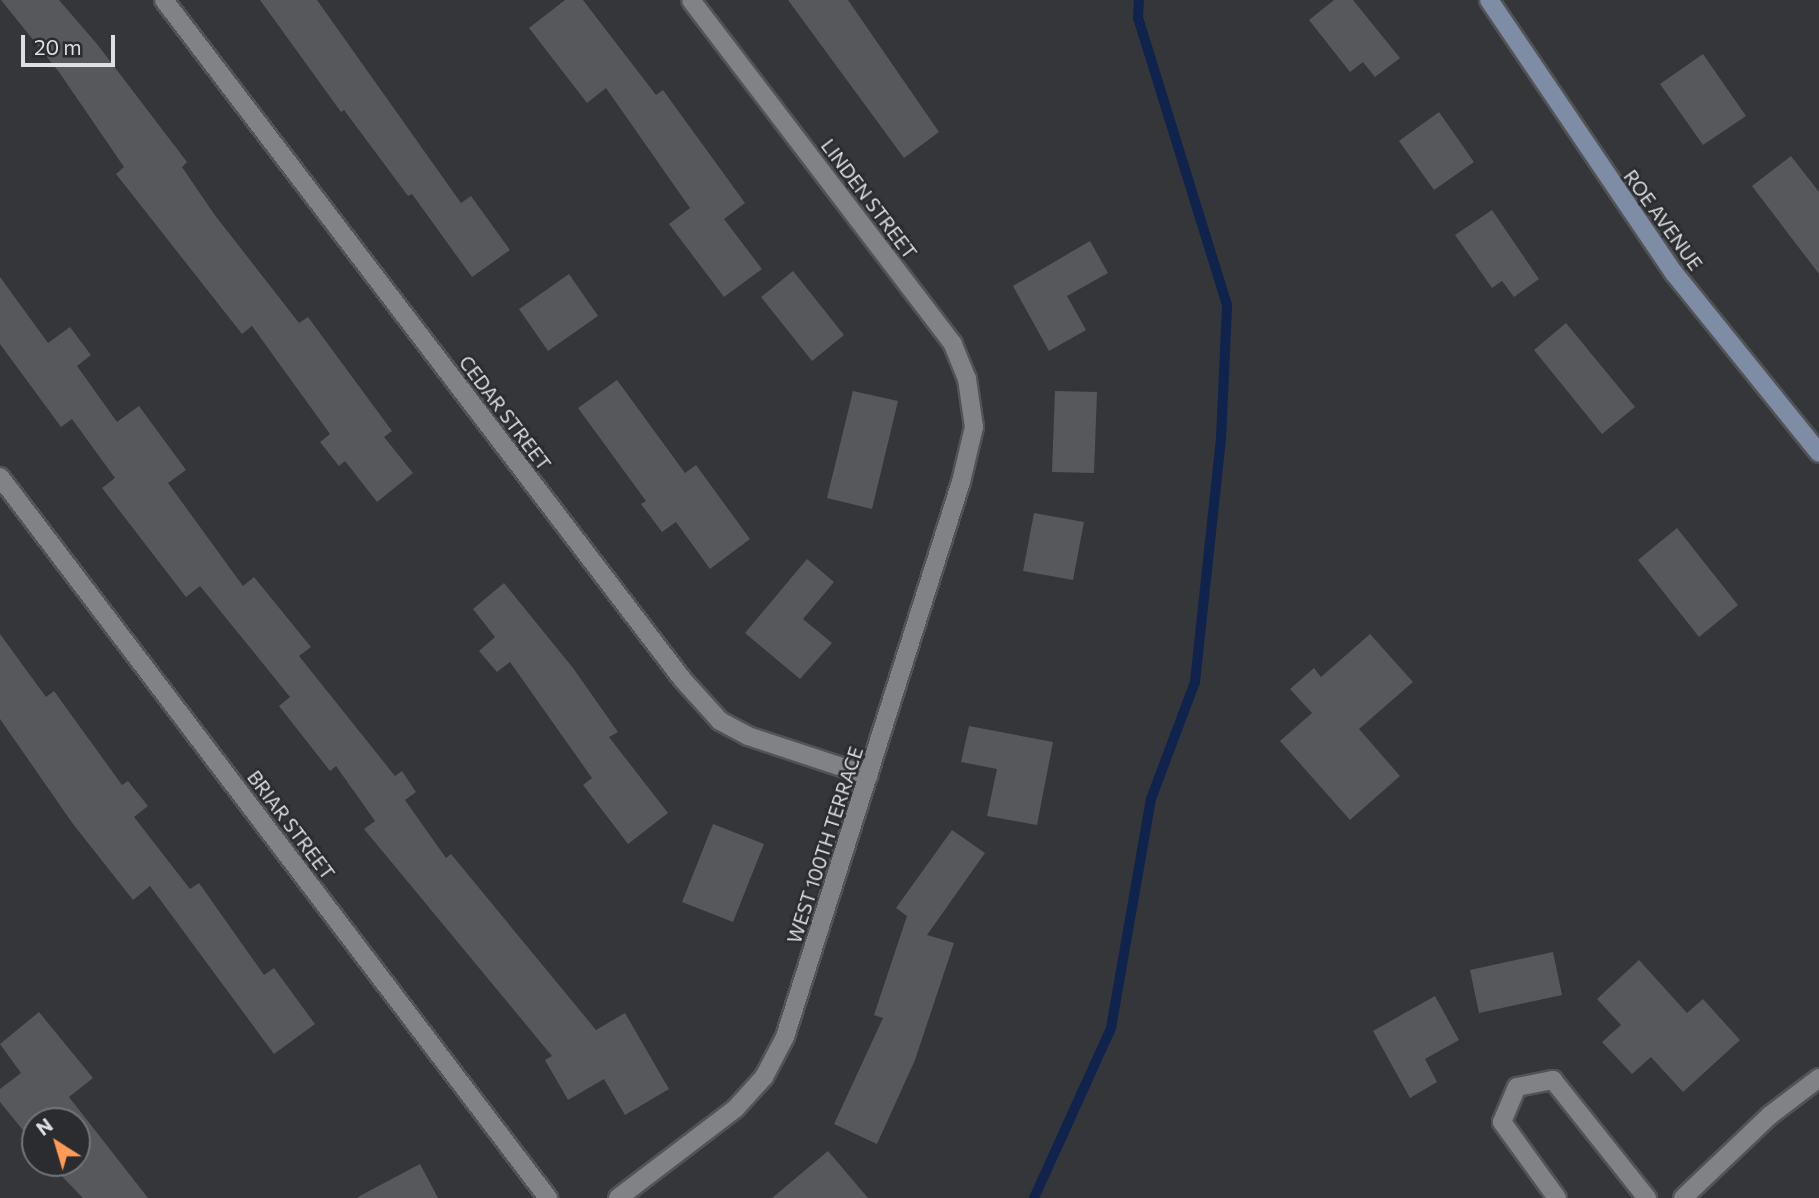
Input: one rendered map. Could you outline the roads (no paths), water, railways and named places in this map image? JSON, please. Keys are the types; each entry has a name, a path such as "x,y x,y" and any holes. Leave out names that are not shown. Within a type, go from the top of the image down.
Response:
{"main road":[{"name":"ROE AVENUE","path":"1489,0 1674,273 1819,453"}],"street":[{"name":"CEDAR STREET","path":"164,0 674,669 720,721 748,736 869,776"},
{"name":"LINDEN STREET","path":"691,0 953,344 967,379 974,427 971,440"},
{"name":"WEST 100TH TERRACE","path":"618,1198 736,1108 764,1077 785,1037 869,776 971,440"},
{"name":"BRIAR STREET","path":"0,477 548,1198"},
{"path":"1683,1198 1769,1116 1819,1078"},
{"path":"1557,1198 1502,1122 1517,1087 1552,1080 1647,1198"}],"waterway":[{"path":"1034,1198 1111,1028 1151,799 1195,682 1221,439 1227,305 1138,18 1139,0"}]}
